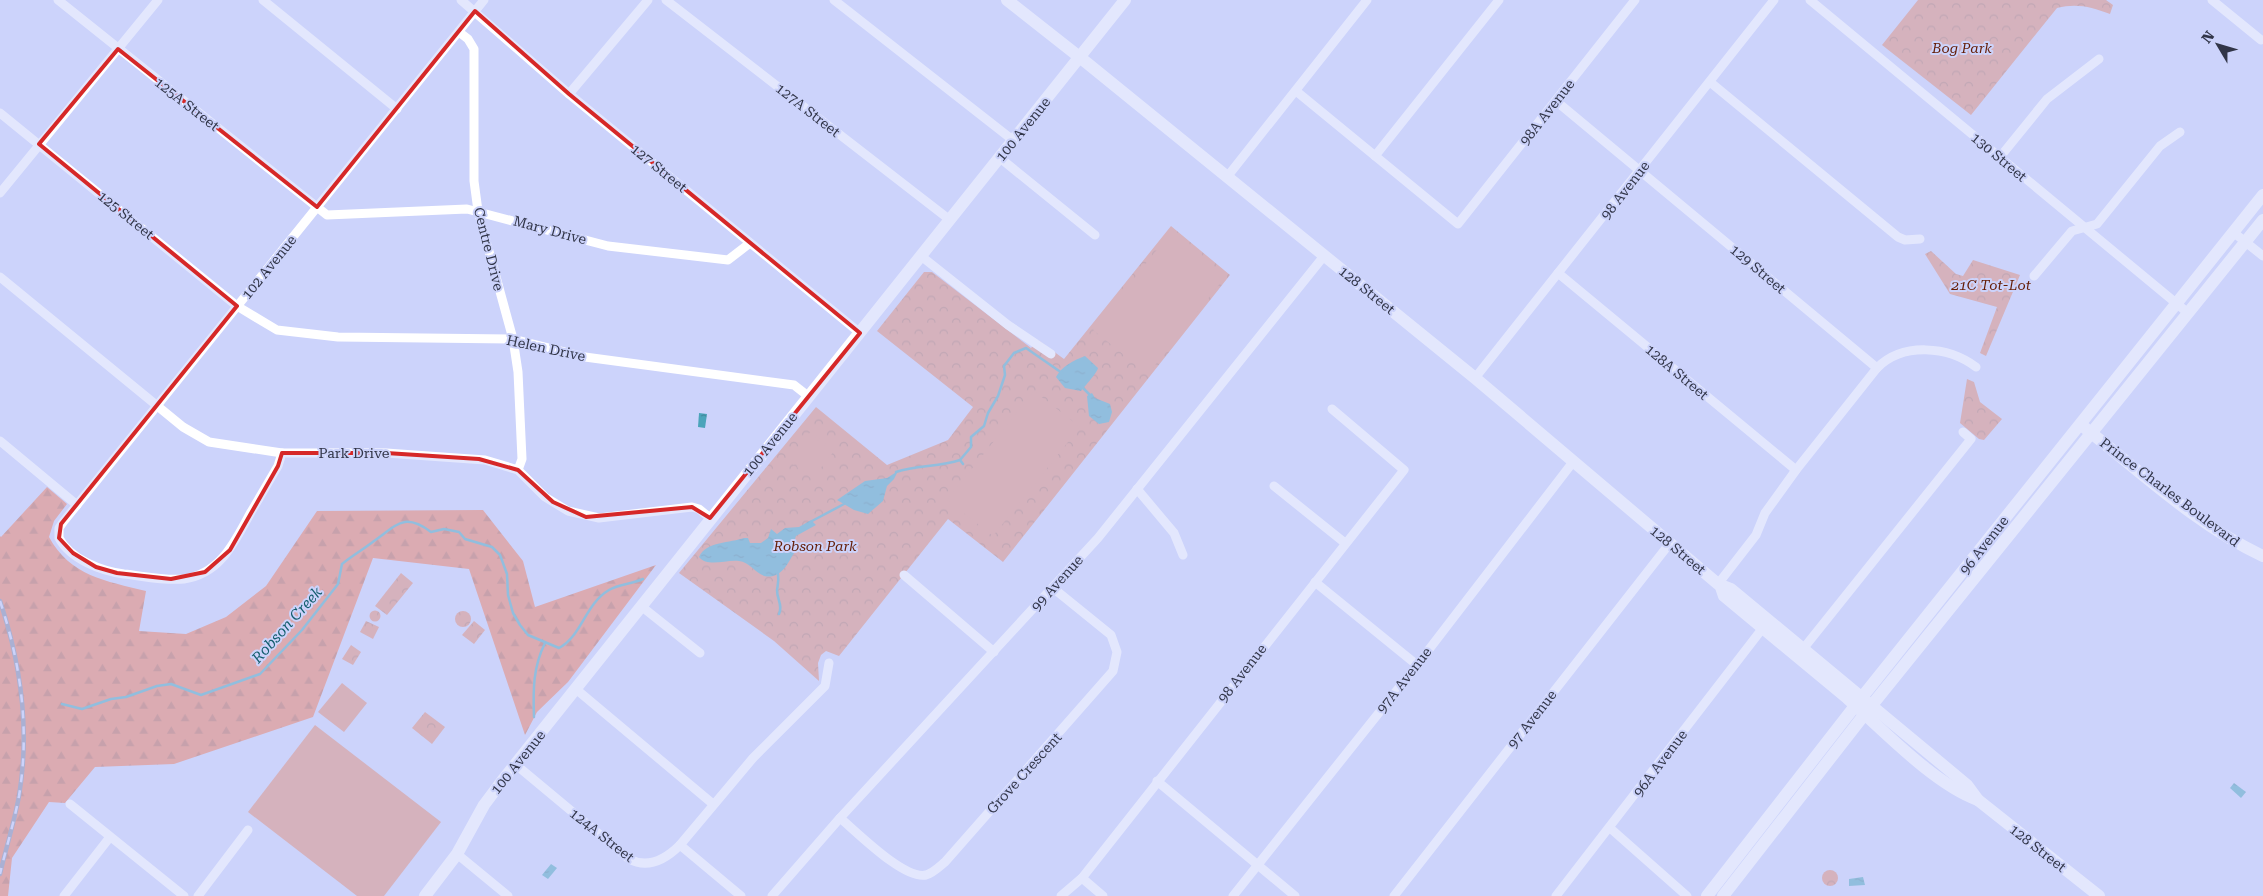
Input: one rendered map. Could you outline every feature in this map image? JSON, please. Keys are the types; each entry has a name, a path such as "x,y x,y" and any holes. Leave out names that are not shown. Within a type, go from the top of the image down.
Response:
{"main road":[{"name":"128 Street","path":"1007,0 1476,378 1719,585 1730,589 1803,649 1960,794 1978,800 2099,896"},
{"name":"100 Avenue","path":"425,896 457,854 484,805 515,764 577,690 710,518 1000,158 1124,0"},
{"name":"96 Avenue","path":"1724,896 1974,558 2263,195"},
{"name":"96 Avenue","path":"1707,896 1863,706 1968,586 2263,220"},
{"name":"Prince Charles Boulevard","path":"2080,424 2216,530 2240,545 2263,556"},
{"path":"1998,548 1999,526"},
{"path":"1968,586 1974,558"},
{"name":"128 Street","path":"1719,585 1724,596 1762,628 1863,706"}],"street":[{"name":"125A Street","path":"58,0 118,50 317,207"},
{"path":"0,192 158,0"},
{"path":"263,0 397,109"},
{"name":"127 Street","path":"461,0 569,94 860,333"},
{"name":"102 Avenue","path":"282,453 278,466 230,550 215,565 194,577 171,579 101,569 63,545 58,536 61,524 484,0"},
{"path":"569,94 648,0"},
{"name":"127A Street","path":"666,0 950,220"},
{"path":"834,0 1014,140"},
{"path":"1227,177 1368,0"},
{"path":"1296,91 1375,156 1499,0"},
{"name":"98A Avenue","path":"1375,156 1458,224 1635,0"},
{"name":"98 Avenue","path":"1476,378 1774,0"},
{"name":"130 Street","path":"1810,0 2188,313"},
{"path":"2212,0 2261,40"},
{"name":"Centre Drive","path":"459,32 468,39 474,50 474,181 478,211 512,339 518,372 522,459 518,470"},
{"path":"2000,157 2048,99 2099,59"},
{"path":"1710,82 1898,237 1905,240 1920,239"},
{"name":"129 Street","path":"1556,101 1876,368"},
{"name":"125 Street","path":"0,113 252,317"},
{"path":"2034,276 2072,231 2097,224 2160,146 2180,132"},
{"path":"1000,158 1095,235"},
{"name":"Mary Drive","path":"317,207 327,214 467,209 608,246 728,260 750,242"},
{"path":"2233,232 2263,256"},
{"path":"921,256 1008,325 1051,354"},
{"name":"99 Avenue","path":"772,896 840,818 1098,538 1324,256"},
{"name":"128A Street","path":"1558,273 1796,470"},
{"path":"0,277 158,404"},
{"name":"Helen Drive","path":"252,317 277,330 338,337 512,339 585,357 794,385 808,396"},
{"path":"1719,585 1756,535 1765,514 1796,470 1876,368 1893,355 1913,350 1954,355 1964,358 1976,367"},
{"name":"Park Drive","path":"158,404 183,427 209,442 282,453 386,453 461,457 495,462 518,470 553,502 568,511 586,517 599,518 692,507 699,509 710,518"},
{"name":"98 Avenue","path":"1061,896 1082,878 1404,470 1332,409"},
{"path":"1803,649 1970,439 1963,432"},
{"path":"0,441 77,504"},
{"name":"97A Avenue","path":"1233,896 1416,665 1573,462"},
{"path":"1274,486 1345,543"},
{"path":"1137,489 1174,532 1183,556"},
{"name":"97 Avenue","path":"1394,896 1670,543"},
{"path":"904,575 994,652"},
{"path":"1315,582 1416,665"},
{"name":"Grove Crescent","path":"840,818 896,864 913,874 926,875 945,862 1107,680 1115,666 1117,652 1111,635 1053,588"},
{"path":"641,606 700,653"},
{"name":"96A Avenue","path":"1556,896 1762,628"},
{"name":"124A Street","path":"515,764 633,861 654,863 680,845 753,758 825,686 830,663"},
{"path":"577,690 713,804"},
{"path":"1157,781 1296,896"},
{"path":"70,804 184,896"},
{"path":"1610,828 1688,896"},
{"path":"198,896 248,830"},
{"path":"64,896 110,837"},
{"path":"680,845 741,896"},
{"path":"457,854 508,896"},
{"path":"1082,878 1104,896"}],"highlighted area":[{"path":"475,11 569,94 860,333 710,518 692,507 586,517 553,502 518,470 479,459 386,453 282,453 278,466 230,550 205,572 171,579 117,573 96,567 73,553 59,538 61,524 237,306 39,144 118,49 317,207"}],"green space":[{"name":"Bog Park","path":"1918,0 2106,0 2113,5 2110,14 2084,6 2057,8 1971,115 1882,45"},
{"name":"Robson Park","path":"1171,226 1230,275 1003,562 948,519 839,656 826,651 821,655 818,663 819,681 774,641 679,573 816,407 887,465 948,440 973,407 877,331 924,272 932,272 1031,348 1038,340 1064,359"},
{"path":"1171,232 1226,276 1148,374 1093,330"},
{"name":"21C Tot-Lot","path":"1931,251 1956,274 1963,276 1973,260 2020,275 1986,356 1980,353 1997,307 1950,294 1925,254"},
{"path":"1967,379 1974,382 1980,402 2002,419 1984,440 1979,439 1960,423"},
{"path":"1034,391 1080,427 993,536 947,500"},
{"path":"811,431 817,435 815,438 818,441 820,438 826,443 824,446 826,448 829,445 835,450 812,479 806,474 808,471 805,469 803,472 797,467 799,464 796,462 794,465 788,460"},
{"path":"47,487 67,504 54,521 49,537 67,560 78,569 90,575 146,591 139,631 186,634 226,617 266,586 317,511 483,510 523,561 535,607 656,565 568,682 537,712 525,735 469,569 373,558 313,717 174,764 95,767 65,803 49,802 12,858 8,896 0,896 0,536"},
{"path":"401,573 413,583 387,615 375,606"},
{"path":"375,610 381,616 375,622 369,616"},
{"path":"463,611 469,613 471,619 469,625 463,627 457,625 455,619 457,613"},
{"path":"366,621 379,627 373,639 360,632"},
{"path":"474,621 485,630 474,644 462,635"},
{"path":"351,645 361,652 353,665 342,659"},
{"path":"342,683 367,703 344,732 318,712"},
{"path":"425,712 445,727 432,744 412,728"},
{"path":"315,725 441,822 384,896 357,896 248,812"},
{"path":"1827,870 1833,870 1838,875 1836,884 1827,886 1822,881 1822,875"}],"water":[{"path":"1085,356 1098,368 1095,373 1081,391 1065,388 1056,377 1058,373 1068,364"},
{"path":"1092,393 1095,398 1110,404 1112,412 1109,422 1099,424 1089,416 1087,396"},
{"path":"699,413 707,414 705,428 698,427"},
{"path":"898,471 894,479 887,486 883,501 868,514 854,510 837,500 865,481 887,478"},
{"path":"811,520 816,525 796,536 793,545 798,548 785,568 773,576 763,575 744,562 712,563 699,557 707,548 719,543 748,538 750,543 761,543 768,538 771,529 777,534 785,528 799,527"},
{"path":"2234,783 2246,792 2241,798 2230,788"},
{"path":"551,864 557,868 548,879 542,875"},
{"path":"1863,877 1865,885 1849,886 1849,879"}],"waterway":[{"name":"Robson Creek","path":"963,464 960,460 971,447 971,437 984,426 988,413 998,396 1005,375 1004,366 1014,353 1026,348 1062,373"},
{"name":"Robson Creek","path":"1081,386 1091,396"},
{"name":"Robson Creek","path":"896,472 960,460"},
{"name":"Robson Creek","path":"812,521 844,504"},
{"name":"Robson Creek","path":"62,704 82,709 157,686 171,684 201,695 260,674 302,630 338,584 342,564 401,523 414,523 431,532 444,529 459,532 465,539 492,547 500,555 507,574 508,595 513,613 520,625 528,635 559,648 573,636 594,603 601,596 613,588 643,579"},
{"name":"Robson Creek","path":"778,574 779,614"},
{"path":"534,717 535,679 538,661 545,643"}],"railway":[{"path":"0,601 13,649 22,697 24,747 19,796 0,874"}]}
